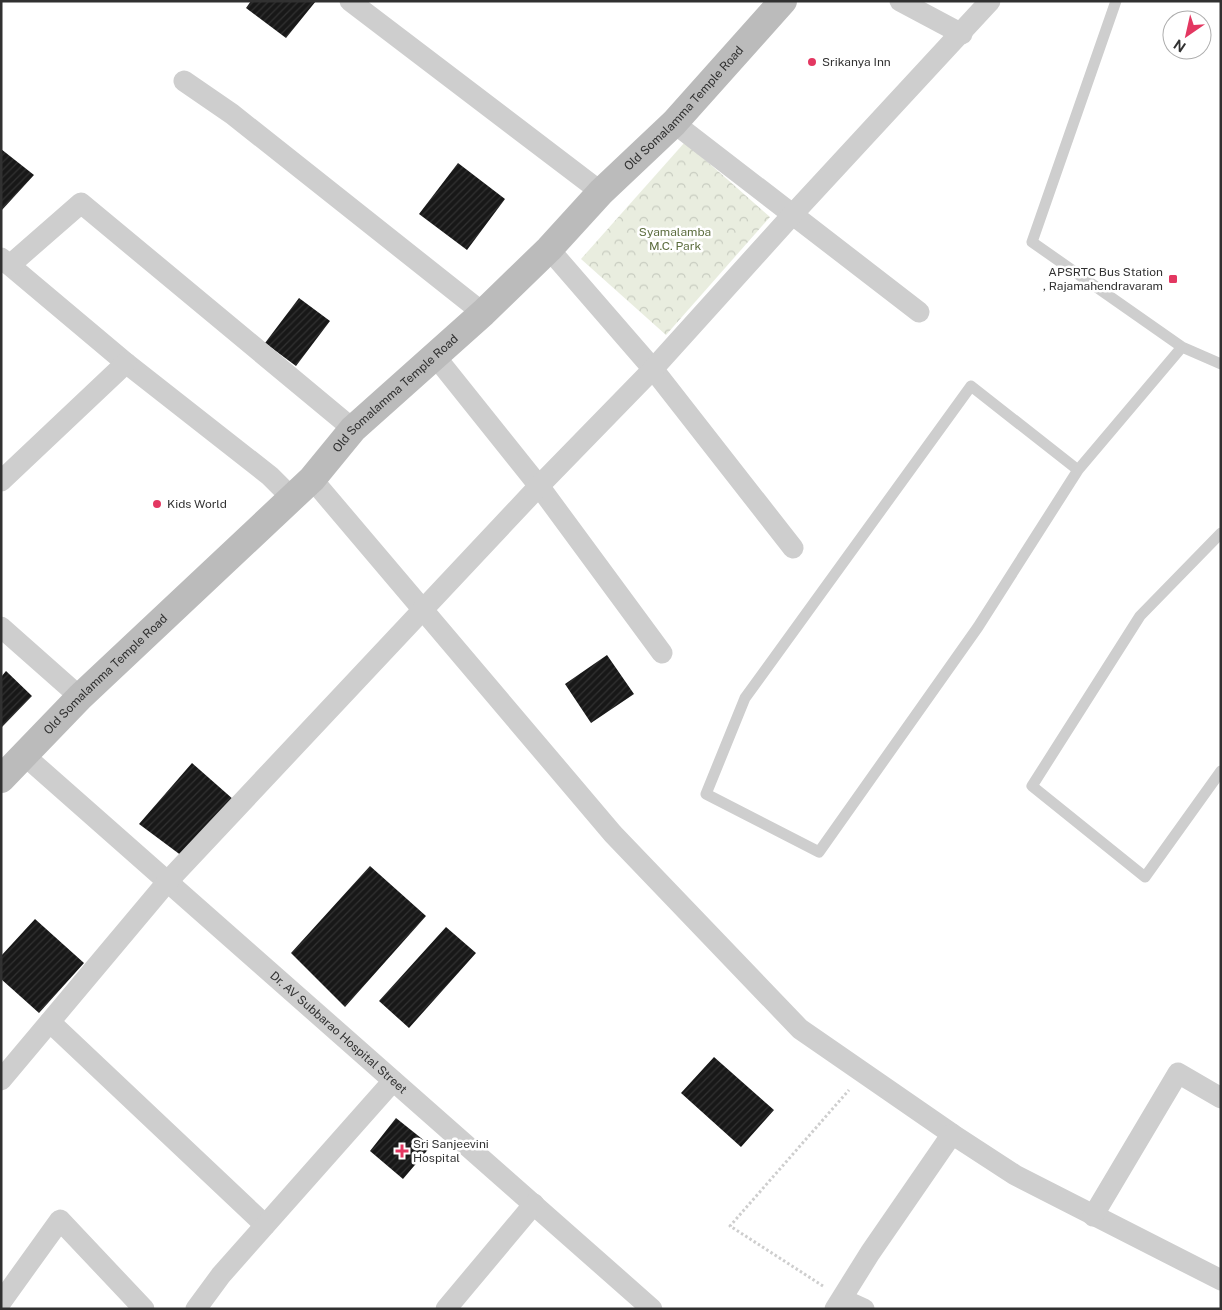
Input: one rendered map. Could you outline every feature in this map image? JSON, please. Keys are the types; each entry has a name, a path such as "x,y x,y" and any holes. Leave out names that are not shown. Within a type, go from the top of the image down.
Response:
{"street":[{"path":"350,1 601,192"},
{"name":"Old Somalamma Temple Road","path":"1,779 80,697 312,479 353,429 483,313 549,249 601,192 674,123 783,1"},
{"path":"900,1 962,34"},
{"path":"1,1080 168,881 421,610 653,369 793,214 962,34 990,1"},
{"path":"184,81 232,114 483,313"},
{"path":"674,123 919,312"},
{"path":"292,498 270,476 126,362 6,261 81,203 353,429"},
{"path":"549,249 653,369 793,548"},
{"path":"435,356 539,486 662,653"},
{"path":"1,481 126,362"},
{"path":"312,479 421,610 626,849 800,1029 1015,1175 1221,1280"},
{"path":"1,627 80,697"},
{"name":"Dr. AV Subbarao Hospital Street","path":"25,756 652,1309"},
{"path":"50,1022 265,1225"},
{"path":"1093,1216 1178,1073 1221,1098"},
{"path":"196,1309 221,1275 392,1081"},
{"path":"864,1309 839,1304 870,1253 952,1134"},
{"path":"446,1309 534,1204"},
{"path":"1,1302 60,1220 144,1309"}],"lane":[{"path":"1116,1 1032,242 1182,347 1221,364"},
{"path":"1078,470 971,386 744,698 706,794 819,852 978,627 1078,470 1182,347"},
{"path":"1221,533 1140,616 1032,786 1145,877 1221,771"}],"path":[{"path":"839,1304 730,1226 864,1072"}],"green space":[{"name":"Syamalamba M.C. Park","path":"685,142 770,217 666,335 581,259"}],"building":[{"path":"251,1 316,1 286,38 246,8"},
{"path":"1,149 34,175 1,211"},
{"path":"458,163 505,199 467,250 419,214"},
{"path":"299,298 330,321 296,366 265,343"},
{"path":"607,655 634,694 591,723 565,684"},
{"path":"6,671 32,696 1,728 1,677"},
{"path":"192,763 234,800 182,856 139,824"},
{"path":"370,866 426,916 345,1007 291,953"},
{"path":"35,919 84,963 39,1013 1,979 1,956"},
{"path":"446,927 476,953 409,1028 379,1001"},
{"path":"714,1057 774,1110 741,1147 681,1093"},
{"path":"396,1118 431,1146 403,1179 370,1151"}],"place":[{"name":"Srikanya Inn","path":"812,62"},
{"name":"APSRTC Bus Station , Rajamahendravaram","path":"1173,279"},
{"name":"Kids World","path":"157,504"},
{"name":"Sri Sanjeevini Hospital","path":"402,1151"}]}
